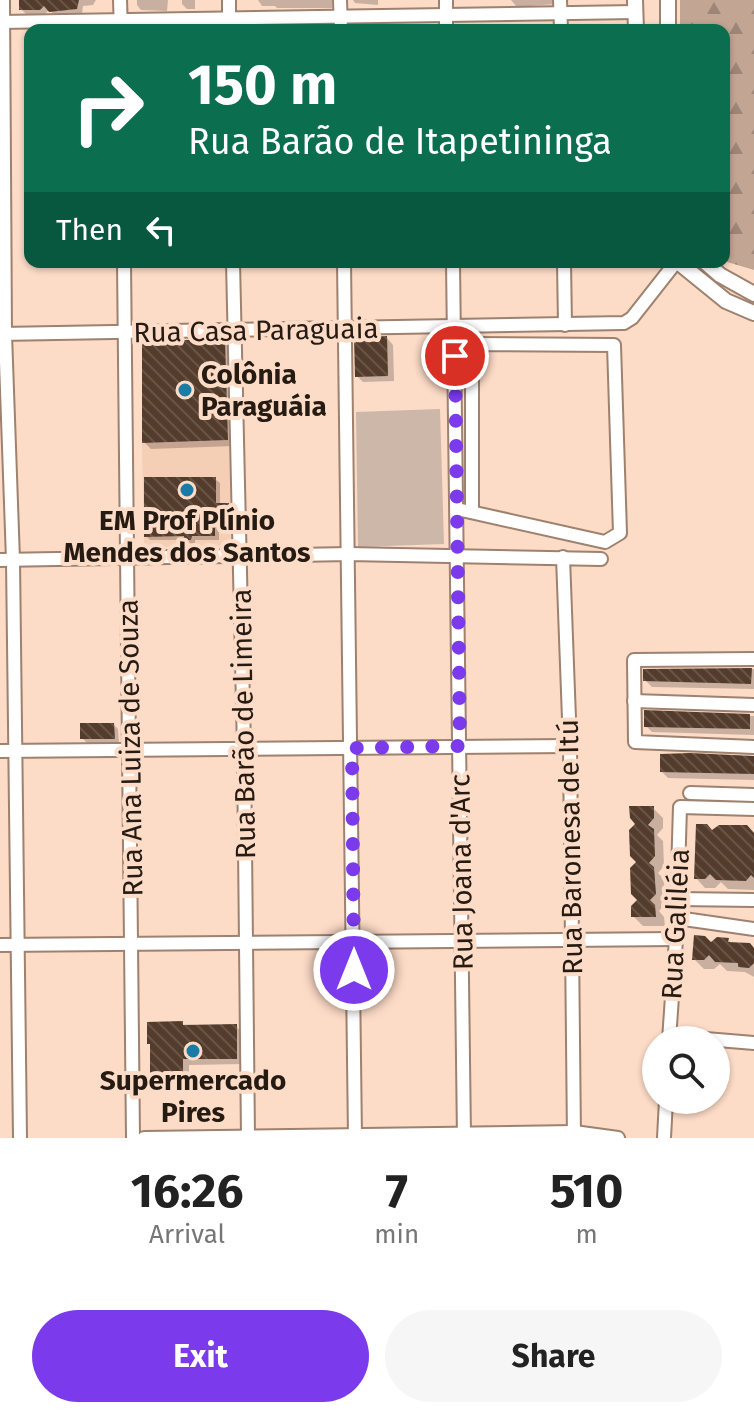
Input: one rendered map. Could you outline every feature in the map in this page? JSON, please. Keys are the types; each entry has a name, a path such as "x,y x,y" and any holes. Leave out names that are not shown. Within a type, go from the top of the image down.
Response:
{"main road":[{"path":"668,0 668,24"},
{"path":"684,268 709,289 751,315"},
{"path":"712,268 754,294"}],"street":[{"path":"3,0 6,560 15,751 20,1138"},
{"path":"120,0 121,24"},
{"path":"229,0 229,24 341,23 560,6 635,6"},
{"path":"340,0 341,23"},
{"path":"446,0 446,24"},
{"path":"2,22 81,24"},
{"name":"Rua Ana Luiza de Souza","path":"124,268 133,1138"},
{"name":"Rua Barão de Limeira","path":"233,268 241,558 248,1137"},
{"path":"344,268 355,1137"},
{"name":"Rua Joana d'Arc","path":"453,268 464,1136"},
{"path":"564,268 565,325"},
{"name":"Rua Casa Paraguaia","path":"3,334 624,323 632,318 672,268"},
{"path":"457,509 605,542 620,533 614,345 472,344 472,512"},
{"path":"6,560 349,554 601,559"},
{"name":"Rua Baronesa de Itú","path":"563,557 570,746 574,1135"},
{"path":"754,659 634,660 635,742 754,747"},
{"path":"634,701 754,705"},
{"path":"0,751 570,746"},
{"path":"690,793 754,795"},
{"name":"Rua Galiléia","path":"671,1026 680,807 754,809"},
{"path":"677,899 754,900"},
{"path":"677,918 754,929"},
{"path":"0,945 676,939"},
{"path":"730,1042 754,1043"},
{"path":"664,1138 665,1114"},
{"path":"144,1138 574,1135 618,1138"}],"shaded area":[{"path":"440,409 444,544 358,547 356,412"},
{"name":"EM Prof Plínio Mendes dos Santos","path":"229,440 231,545 144,547 142,443"}],"green space":[{"path":"680,0 754,0 754,270 730,263 730,24 680,24"}],"building":[{"path":"19,0 79,0 77,9 49,12 44,6 40,10 19,10"},
{"path":"387,336 388,376 355,377 354,337"},
{"name":"Colônia Paraguáia","path":"225,339 228,440 142,443 142,341"},
{"path":"144,477 216,477 216,503 229,503 230,512 215,512 215,536 192,536 191,540 184,540 184,536 144,537"},
{"path":"752,668 751,684 643,681 643,669"},
{"path":"644,710 750,714 750,729 644,727"},
{"path":"80,723 114,723 115,739 80,739"},
{"path":"660,754 754,756 754,774 660,772"},
{"path":"629,806 654,806 654,818 648,825 654,829 655,856 649,863 654,867 656,894 650,900 655,905 656,917 631,917 631,906 637,900 631,894 630,868 636,862 630,856 629,830 635,824 630,818"},
{"path":"696,824 707,824 712,830 719,825 747,825 754,833 754,878 751,875 746,881 716,880 710,874 705,879 694,879"},
{"path":"694,935 705,936 711,942 717,937 729,938 728,942 750,943 754,948 754,963 749,968 738,967 738,963 715,962 709,955 704,960 692,960"},
{"name":"Supermercado Pires","path":"183,1021 183,1025 237,1024 237,1059 183,1059 183,1085 150,1085 147,1022"}],"place":[{"name":"Colônia Paraguáia","path":"185,390"},
{"name":"EM Prof Plínio Mendes dos Santos","path":"187,490"},
{"name":"Supermercado Pires","path":"193,1051"}],"route":[{"path":"354,970 352,748 460,746 455,356"}]}
